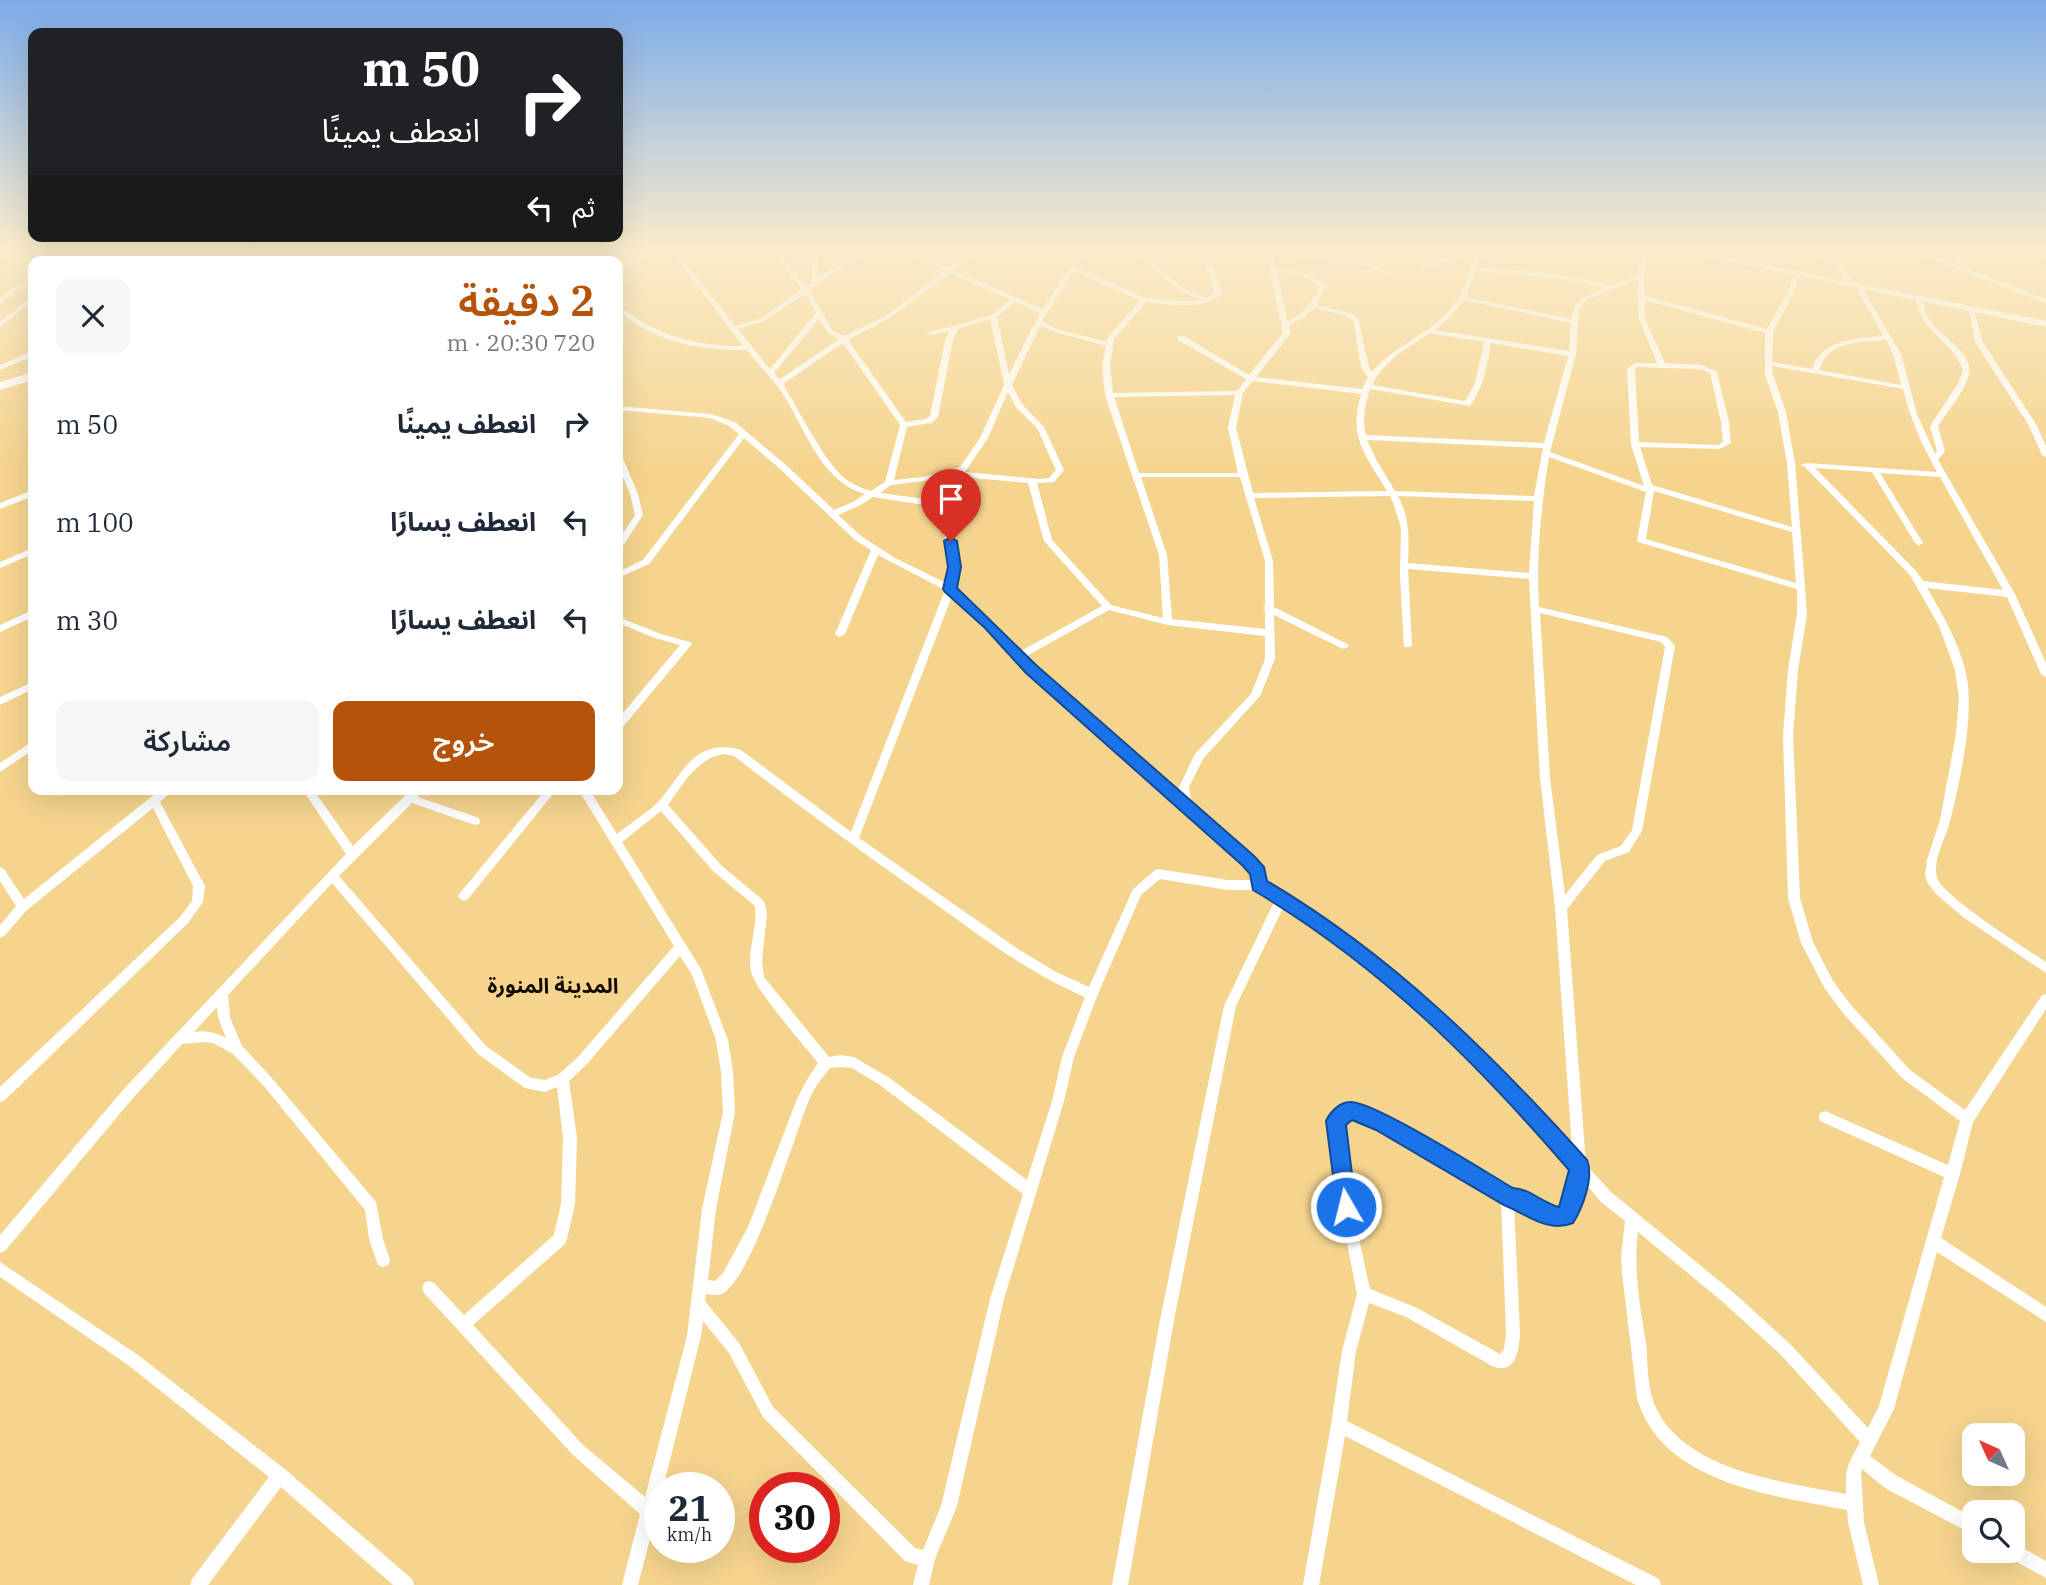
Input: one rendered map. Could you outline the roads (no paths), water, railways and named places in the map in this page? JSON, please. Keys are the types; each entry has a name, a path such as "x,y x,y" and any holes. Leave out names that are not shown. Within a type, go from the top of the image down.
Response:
{"main road":[{"path":"0,386 28,378"},
{"path":"0,393 28,385"}],"street":[{"path":"633,320 672,338 718,348 749,348"},
{"path":"728,320 779,383 833,471 849,485 873,494 918,501 941,501"},
{"path":"734,328 762,320"},
{"path":"770,373 814,320"},
{"path":"823,320 830,332 844,339 904,425 889,483"},
{"path":"779,383 844,339 882,320"},
{"path":"930,333 980,320"},
{"path":"832,514 889,483 963,471 1032,481 1051,480 1060,470 1040,427 1019,405 1008,384 994,320"},
{"path":"1126,320 1110,345 1106,366 1109,395 1163,555 1168,622"},
{"path":"1186,804 1184,787 1199,757 1246,708 1263,681 1270,659 1269,561 1232,428 1239,393 1287,333 1285,320"},
{"path":"1286,324 1296,320"},
{"path":"1357,320 1365,367 1372,377"},
{"path":"1407,645 1404,521 1365,449 1360,420 1366,389 1372,377 1398,351 1443,320"},
{"path":"1311,1585 1349,1351 1364,1294 1349,1229 1336,1121 1348,1111 1356,1111 1383,1123 1511,1198 1519,1198 1559,1218 1566,1215 1572,1206 1580,1167 1561,908 1545,778 1534,609 1538,499 1546,450 1572,354 1573,321 1568,320"},
{"path":"1643,320 1662,365"},
{"path":"1726,320 1769,332"},
{"path":"1776,320 1769,332 1768,363 1786,430 1791,463 1802,614 1791,690 1788,748 1794,898 1807,943 1829,985 1872,1039 1906,1074 1968,1119"},
{"path":"1877,320 1897,354 1913,414 1934,461 2010,594 2046,674"},
{"path":"1924,320 1960,354 1967,370 1963,382 1934,426 1941,451 1934,461"},
{"path":"1973,320 1979,342 2032,424 2046,454"},
{"path":"2024,320 2046,324"},
{"path":"853,840 950,589 954,555 940,512 941,501 984,438 1038,322 1110,345"},
{"path":"904,425 928,421 934,417 949,340 954,328"},
{"path":"1428,331 1572,354"},
{"path":"1181,338 1249,378 1366,389 1466,404 1473,396 1488,341"},
{"path":"1815,371 1817,359 1827,350 1853,341 1887,338"},
{"path":"0,368 28,355"},
{"path":"1768,363 1907,388"},
{"path":"1635,444 1720,447 1727,443 1725,422 1713,372 1702,367 1662,365 1635,365 1631,369 1635,444 1650,489 1640,536 1643,542 1801,587"},
{"path":"1109,395 1239,393"},
{"path":"623,408 711,416 726,421 858,538 950,589 1018,657 1248,860 1258,872 1259,885"},
{"path":"623,573 646,562 743,434"},
{"path":"1362,437 1546,450 1650,489 1794,530"},
{"path":"1791,463 1942,475"},
{"path":"1807,465 1894,553 1920,584 1951,646 1963,683 1956,764 1945,822 1930,870 1931,880 1945,897 2046,968"},
{"path":"623,468 639,515 623,539"},
{"path":"1875,471 1919,543"},
{"path":"1135,474 1243,475"},
{"path":"1032,481 1048,541 1108,607 1168,622 1269,633"},
{"path":"1250,496 1390,493 1538,499"},
{"path":"0,506 28,495"},
{"path":"839,634 876,550"},
{"path":"0,565 28,553"},
{"path":"1404,566 1534,576"},
{"path":"1920,584 2010,594"},
{"path":"1018,657 1108,607"},
{"path":"1268,608 1344,646"},
{"path":"1534,609 1664,639 1670,646 1637,831 1625,849 1601,858 1561,908"},
{"path":"0,629 28,615"},
{"path":"623,622 687,644 623,719"},
{"path":"0,701 28,687"},
{"path":"0,768 28,748"},
{"path":"615,841 662,805 699,759 711,750 724,748 737,753 853,840 1030,964 1066,984 1092,994"},
{"path":"0,933 23,907 161,795"},
{"path":"311,795 352,854"},
{"path":"0,1246 128,1094 352,854 412,795"},
{"path":"418,795 475,821"},
{"path":"464,896 547,795"},
{"path":"587,795 697,973 712,1007 722,1040 727,1072 729,1112 709,1209 694,1336 658,1472"},
{"path":"0,1096 184,920 197,902 200,886 154,800"},
{"path":"662,805 717,868 760,904 755,967 759,979 826,1063"},
{"path":"0,872 23,907"},
{"path":"921,1585 926,1559 948,1506 997,1299 1058,1101 1068,1057 1092,994 1137,892 1158,874 1228,885 1259,885 1314,918 1426,1007 1514,1092 1606,1197 1729,1298 1786,1350 1869,1441"},
{"path":"332,876 482,1050 529,1084 545,1086 562,1079 590,1052 681,947"},
{"path":"1120,1585 1167,1320 1230,1006 1282,897"},
{"path":"222,993 224,1017 237,1050 371,1207 376,1239 383,1260"},
{"path":"1871,1585 1853,1503 1853,1471 1886,1409 1968,1119 2046,999"},
{"path":"181,1039 205,1036 215,1038 237,1050"},
{"path":"700,1286 718,1288 731,1277 769,1192 804,1098 826,1063 841,1060 853,1063 884,1081 1029,1190"},
{"path":"463,1325 560,1239 568,1204 570,1138 562,1079"},
{"path":"1825,1117 1953,1174"},
{"path":"1364,1294 1410,1312 1497,1361 1504,1361 1511,1352 1513,1333 1506,1213 1507,1202 1511,1198"},
{"path":"1632,1220 1628,1262 1636,1331 1647,1404 1662,1432 1688,1456 1721,1471 1790,1491 1853,1503"},
{"path":"1934,1242 2046,1315"},
{"path":"0,1269 133,1360 280,1476 406,1585"},
{"path":"429,1288 578,1450 644,1507"},
{"path":"698,1303 734,1348 768,1412 911,1555 926,1559"},
{"path":"1339,1425 1653,1585"},
{"path":"1859,1457 1891,1482 1962,1520"},
{"path":"198,1585 280,1476"},
{"path":"630,1585 644,1527"},
{"path":"2025,1558 2046,1570"}],"district":[{"name":"المدينة المنورة","path":"553,985"}]}
